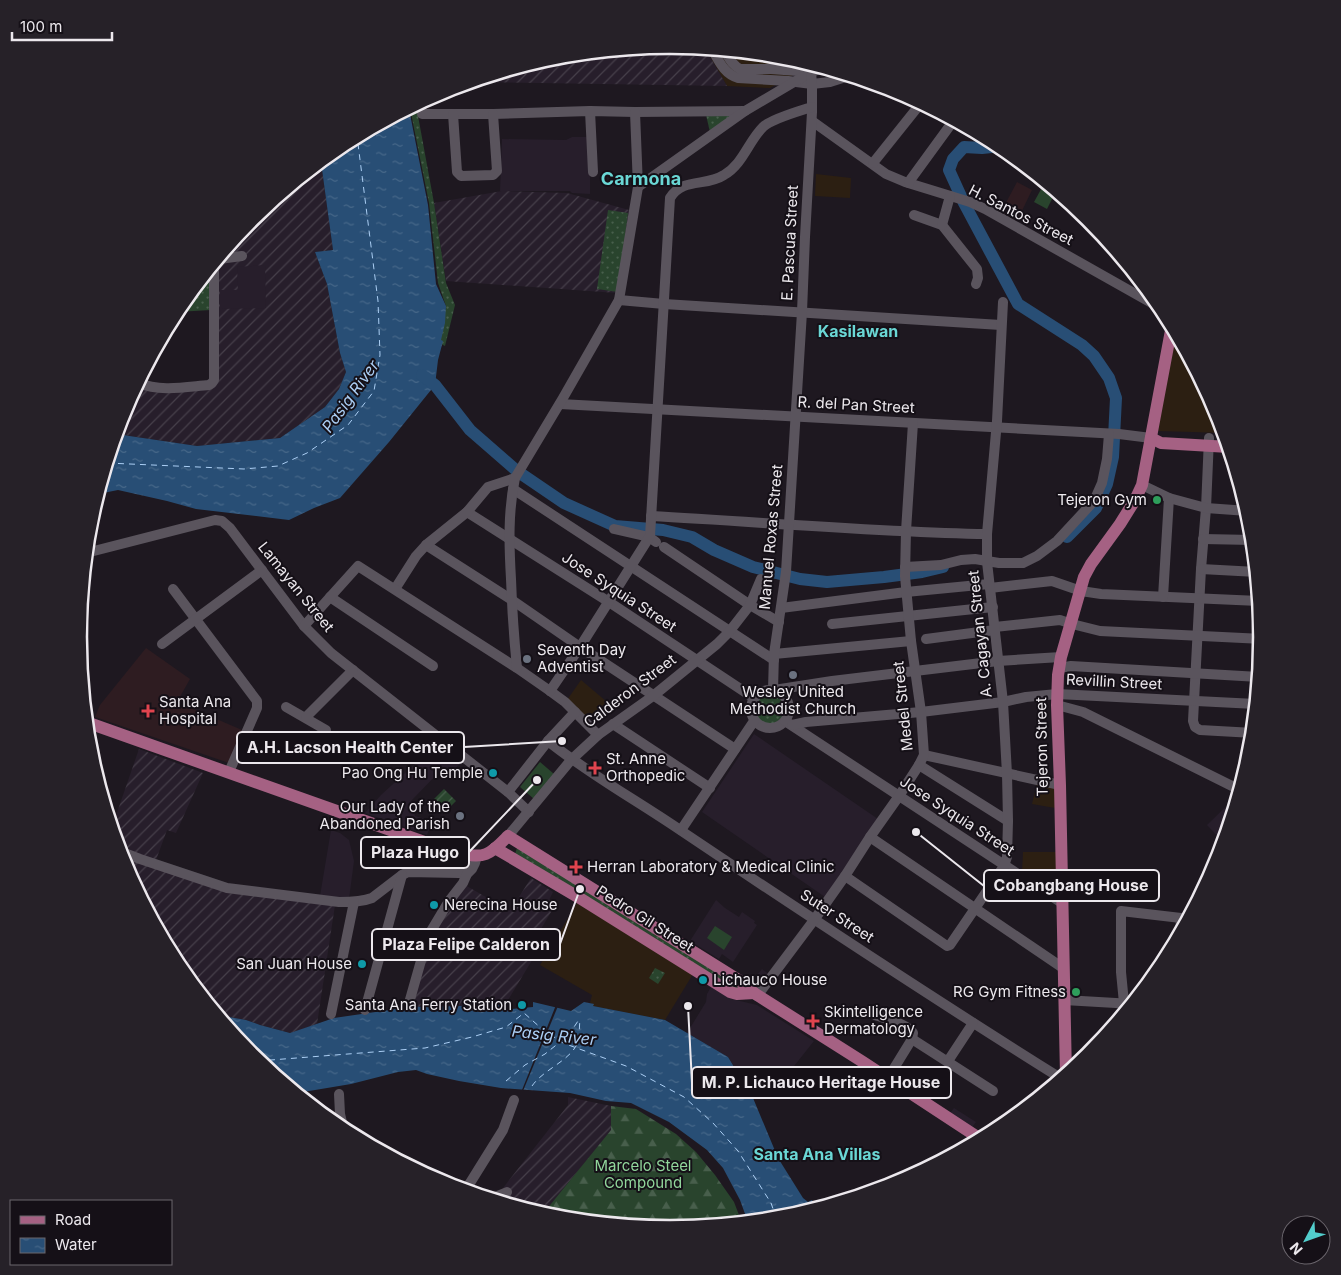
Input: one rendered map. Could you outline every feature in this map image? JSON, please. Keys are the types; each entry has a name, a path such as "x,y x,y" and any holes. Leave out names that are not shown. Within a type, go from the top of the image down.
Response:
{"main road":[{"name":"Tejeron Street","path":"1066,1066 1057,700 1060,662 1084,578 1091,564 1135,500 1142,485 1170,336"},
{"path":"1151,438 1161,443 1219,440"},
{"path":"1209,442 1221,445"},
{"path":"94,725 427,843 477,856"},
{"name":"Calderon Street","path":"477,856 487,854 508,836"},
{"name":"Pedro Gil Street","path":"508,836 736,979 756,994 975,1135"},
{"name":"Pedro Gil Street","path":"495,848 606,914 730,992 756,994"}],"street":[{"path":"716,56 724,71 738,78 812,84 833,77"},
{"path":"728,57 731,63 740,69 811,72"},
{"path":"638,187 745,111 811,72"},
{"name":"E. Pascua Street","path":"795,417 812,113 811,72"},
{"path":"873,164 917,108"},
{"path":"590,111 593,172"},
{"path":"422,114 745,111"},
{"path":"517,668 509,538 513,489 517,475 619,300 638,187 635,112"},
{"path":"550,691 631,567 654,538 651,516 670,198 674,192 686,184 716,180 724,175 736,165 763,127 768,123 793,114 812,113"},
{"name":"H. Santos Street","path":"812,113 886,174 959,199 993,214 1147,301"},
{"path":"453,114 457,172 462,176 469,176 495,174 493,114"},
{"path":"909,183 950,125"},
{"path":"942,225 959,199"},
{"path":"914,215 942,225 977,270 976,284"},
{"path":"228,258 242,256"},
{"path":"144,385 168,389 209,385 214,380 214,274"},
{"path":"619,300 1001,325"},
{"name":"A. Cagayan Street","path":"845,876 946,946 949,946 1004,866 1007,857 1007,774 993,607 987,564 987,534 997,428 1002,302"},
{"name":"R. del Pan Street","path":"560,404 1112,434 1151,438"},
{"name":"Manuel Roxas Street","path":"773,690 774,657 786,572 795,417"},
{"name":"Medel Street","path":"756,994 814,920 922,760 920,712 908,616 905,571 912,423"},
{"path":"905,571 975,559 987,564 1022,563 1037,556 1057,541 1094,501 1102,483 1112,434"},
{"path":"1209,442 1193,721 1200,730 1246,733"},
{"path":"395,590 416,556 426,544 467,512 488,487 517,475"},
{"path":"1142,485 1169,498 1206,508 1240,510"},
{"path":"513,489 729,632 774,657 911,641"},
{"path":"1164,597 1169,498"},
{"name":"Jose Syquia Street","path":"467,512 609,602 754,698"},
{"path":"651,516 987,534"},
{"name":"Lamayan Street","path":"94,551 214,520 222,521 230,528 304,626 330,652 508,792 529,812"},
{"path":"614,528 654,538 750,605 779,622"},
{"path":"1203,539 1246,540"},
{"path":"426,544 735,750"},
{"path":"304,626 358,566 550,691 565,702 598,735"},
{"path":"1201,569 1250,572"},
{"path":"162,644 262,570"},
{"name":"Calderon Street","path":"508,836 571,760 598,735 653,696 729,632 750,605 761,579"},
{"path":"781,608 906,592 1052,581 1081,591 1101,594 1253,601"},
{"path":"173,590 257,701 257,708 229,772"},
{"path":"330,597 433,666"},
{"path":"832,624 993,607"},
{"path":"926,640 995,628 1060,620 1100,630 1254,639"},
{"path":"773,690 782,694 788,702 788,723 776,728 764,728 754,721 750,708 754,698 762,691 998,661 1060,662 1071,666 1253,677"},
{"path":"306,717 353,670"},
{"name":"Revillin Street","path":"788,723 920,712 1002,702 1026,697 1057,700 1250,704"},
{"path":"1057,700 1234,787"},
{"path":"286,707 326,730"},
{"path":"508,792 548,741 575,712"},
{"path":"681,830 754,721"},
{"name":"Jose Syquia Street","path":"788,723 1062,904"},
{"path":"614,724 710,788"},
{"name":"Suter Street","path":"548,741 571,760 681,830 814,920 1056,1075"},
{"path":"922,760 1060,785"},
{"path":"922,760 1008,821"},
{"path":"870,837 1063,968"},
{"path":"129,855 227,888 330,901 354,902 372,898 408,872 467,874"},
{"path":"409,1003 428,936 449,901 472,869 477,856"},
{"path":"364,1010 402,875"},
{"path":"331,1014 354,902"},
{"path":"1127,1001 1121,972 1122,911 1180,918 1180,922"},
{"path":"1064,1000 1125,1004"},
{"path":"875,1015 911,1029 913,1033 912,1039 888,1078"},
{"path":"948,1061 973,1023"},
{"path":"912,1039 993,1090"},
{"path":"339,1094 341,1120"},
{"path":"469,1185 503,1130 514,1100"},
{"path":"500,1195 507,1192"}],"shaded area":[{"path":"670,54 709,55 727,86 492,82 557,65 594,59"},
{"path":"709,55 747,59 803,70 770,88 727,86"},
{"path":"572,137 590,137 590,194 572,193 570,191 500,191 502,139 566,140"},
{"path":"322,169 333,250 315,252 327,284 340,353 346,372 339,389 325,407 280,438 197,446 123,435 144,385 213,388 217,271 258,225"},
{"path":"816,174 851,178 850,198 815,196"},
{"path":"1017,182 1032,190 1017,221 1001,212"},
{"path":"502,191 567,193 629,210 617,293 446,281 434,203"},
{"path":"265,265 266,308 220,309 220,290 238,290 237,267"},
{"path":"1174,343 1194,379 1217,433 1158,431"},
{"name":"Santa Ana Hospital","path":"146,648 190,679 177,702 242,730 229,763 95,717 100,705"},
{"path":"581,680 607,702 586,720 567,700"},
{"path":"754,734 878,819 825,897 702,812"},
{"path":"437,744 461,763 448,775 442,769 411,801 415,816 432,821 427,835 365,813 381,795"},
{"path":"139,749 203,773 176,833 167,830 156,860 127,850 116,817"},
{"path":"1037,783 1055,787 1055,808 1032,804"},
{"path":"1230,803 1219,837 1207,825"},
{"path":"331,830 340,833 349,840 354,861 349,899 320,896"},
{"path":"432,851 469,864 468,870 426,867"},
{"path":"1023,852 1056,852 1056,887 1047,889 1022,872"},
{"path":"131,860 229,893 335,905 317,1024 291,1033 227,1017 207,993 165,929"},
{"path":"531,878 553,892 549,900 556,904 533,942 540,947 505,1005 410,1007 431,937 465,885 510,911"},
{"path":"716,900 739,917 742,912 755,921 754,923 757,925 733,962 722,954 719,959 690,941"},
{"path":"577,903 693,974 665,1020 593,1006 590,1003 592,995 540,965"},
{"path":"762,969 770,975 761,986 753,980"},
{"path":"712,985 736,1000 757,1005 814,1041 787,1075 752,1094 728,1057 687,1033 706,1002 707,994"},
{"path":"568,1097 611,1106 612,1129 548,1208 505,1197 503,1188 568,1105"},
{"path":"954,1108 976,1122 970,1130 948,1116"}],"green space":[{"path":"417,112 446,283 455,305 445,346 437,342 446,306 438,283 429,203 411,114"},
{"path":"731,114 731,118 710,132 706,115"},
{"path":"1042,188 1053,197 1047,209 1034,202"},
{"path":"608,210 628,213 618,292 597,289"},
{"path":"211,277 211,310 186,311"},
{"path":"769,694 780,698 784,709 780,720 769,724 758,720 754,709 758,698"},
{"path":"540,762 554,774 534,799 520,787"},
{"path":"444,789 456,801 444,813 432,801"},
{"path":"420,848 431,852 425,868 411,868"},
{"path":"517,848 740,986 737,991 515,854"},
{"path":"715,926 732,937 724,950 707,938"},
{"path":"655,968 665,973 658,984 649,978"},
{"name":"Marcelo Steel Compound","path":"611,1106 636,1109 676,1134 696,1152 715,1175 734,1202 740,1217 709,1220 632,1220 548,1208 611,1130"}],"water":[{"name":"Pasig River","path":"410,115 428,205 436,284 446,306 441,340 443,341 438,360 435,385 340,498 289,520 196,509 118,490 105,493 123,435 197,446 280,438 325,407 339,389 346,372 340,353 327,284 315,252 333,250 322,169 346,152"},
{"name":"Pasig River","path":"508,1002 512,1009 533,1007 533,1002 571,1011 584,1002 594,1004 593,1006 665,1020 728,1057 753,1098 778,1158 803,1198 808,1202 812,1200 814,1203 746,1216 740,1200 723,1168 707,1150 669,1122 631,1103 606,1101 570,1093 501,1088 459,1081 416,1070 304,1092 258,1050 227,1017 290,1033 334,1018 410,1007 505,1005"}],"pier":[{"path":"556,1005 558,1006 523,1091 522,1090"}],"waterway":[{"path":"987,147 964,147 953,159 949,170 964,203 1018,304 1082,345 1094,356 1109,378 1116,398 1113,457 1107,484 1096,508 1067,537"},
{"path":"422,375 435,385 470,430 517,471 564,503 615,526 663,530 692,537 714,550 753,567 800,579 827,582 884,577 943,567"}],"ferry route":[{"path":"114,463 244,469 278,466 307,453 348,425 374,391 380,355 378,301 358,145"},
{"path":"269,1060 425,1048 506,1027 524,1013 542,1029 563,1043 626,1066 684,1097 713,1123 738,1151 771,1203 774,1212"},
{"path":"506,1081 525,1065 545,1054 565,1038 580,1018"},
{"path":"532,1086 542,1075 572,1052 578,1040 580,1019"}],"place":[{"name":"Tejeron Gym","path":"1157,500"},
{"name":"Seventh Day Adventist","path":"527,659"},
{"name":"Wesley United Methodist Church","path":"793,675"},
{"name":"Santa Ana Hospital","path":"148,711"},
{"name":"A.H. Lacson Health Center","path":"562,741"},
{"name":"St. Anne Orthopedic","path":"595,768"},
{"name":"Pao Ong Hu Temple","path":"493,773"},
{"name":"Plaza Hugo","path":"537,780"},
{"name":"Our Lady of the Abandoned Parish","path":"460,816"},
{"name":"Cobangbang House","path":"916,832"},
{"name":"Herran Laboratory & Medical Clinic","path":"576,867"},
{"name":"Plaza Felipe Calderon","path":"580,889"},
{"name":"Nerecina House","path":"434,905"},
{"name":"San Juan House","path":"362,964"},
{"name":"Lichauco House","path":"703,980"},
{"name":"RG Gym Fitness","path":"1076,992"},
{"name":"Santa Ana Ferry Station","path":"522,1005"},
{"name":"M. P. Lichauco Heritage House","path":"688,1006"},
{"name":"Skintelligence Dermatology","path":"813,1021"}],"district":[{"name":"Carmona","path":"641,179"},
{"name":"Kasilawan","path":"858,331"},
{"name":"Santa Ana Villas","path":"817,1154"}]}
